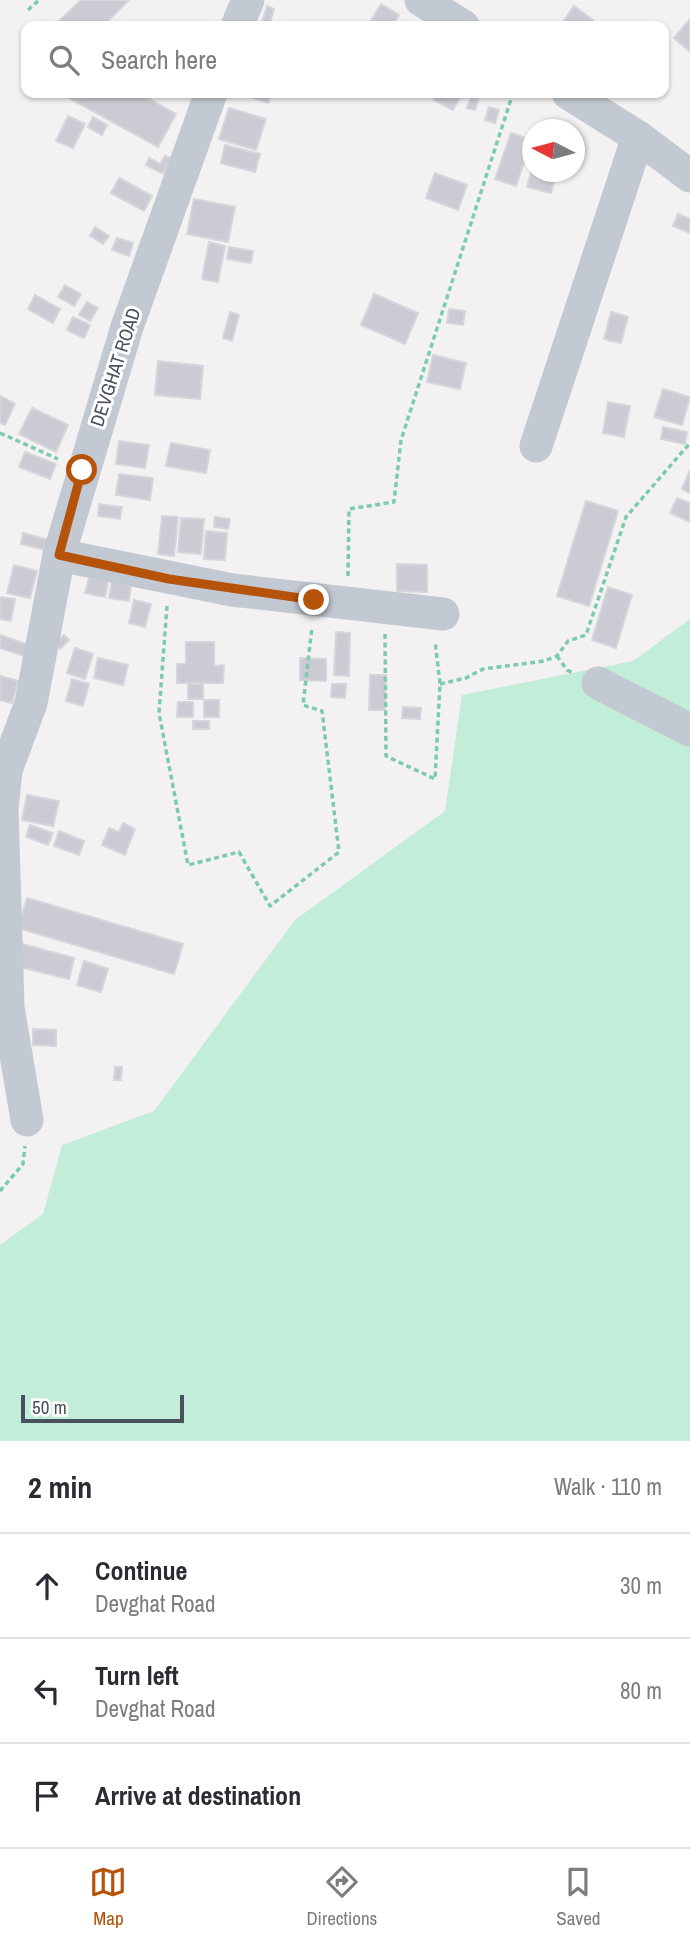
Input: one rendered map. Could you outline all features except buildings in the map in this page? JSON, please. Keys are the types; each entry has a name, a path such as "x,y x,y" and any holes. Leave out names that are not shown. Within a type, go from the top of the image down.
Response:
{"street":[{"path":"239,21 247,0"},
{"path":"421,0 455,21"},
{"name":"DEVGHAT ROAD","path":"27,1120 8,1007 3,769 31,703 59,555 82,470 127,327 209,98"},
{"path":"576,98 638,137 690,176"},
{"path":"536,446 638,137"},
{"path":"59,555 169,579 431,612"},
{"path":"598,683 690,730"}],"path":[{"path":"27,10 39,0"},
{"path":"169,579 159,713 188,865 239,852 270,906 340,852 321,711 303,705 344,603 349,509 394,502 401,440 511,98"},
{"path":"0,433 82,470"},
{"path":"440,684 466,678 483,669 544,661 557,656 568,641 586,635 626,517 690,443"},
{"path":"344,603 385,624 386,755 435,779 440,684 431,612"},
{"path":"0,1191 23,1164 27,1120"}],"green space":[{"path":"690,619 690,1441 0,1441 0,1245 43,1214 62,1145 154,1111 295,920 445,811 462,695 633,661"}],"route":[{"path":"82,470 59,555 169,579 314,600"}]}
